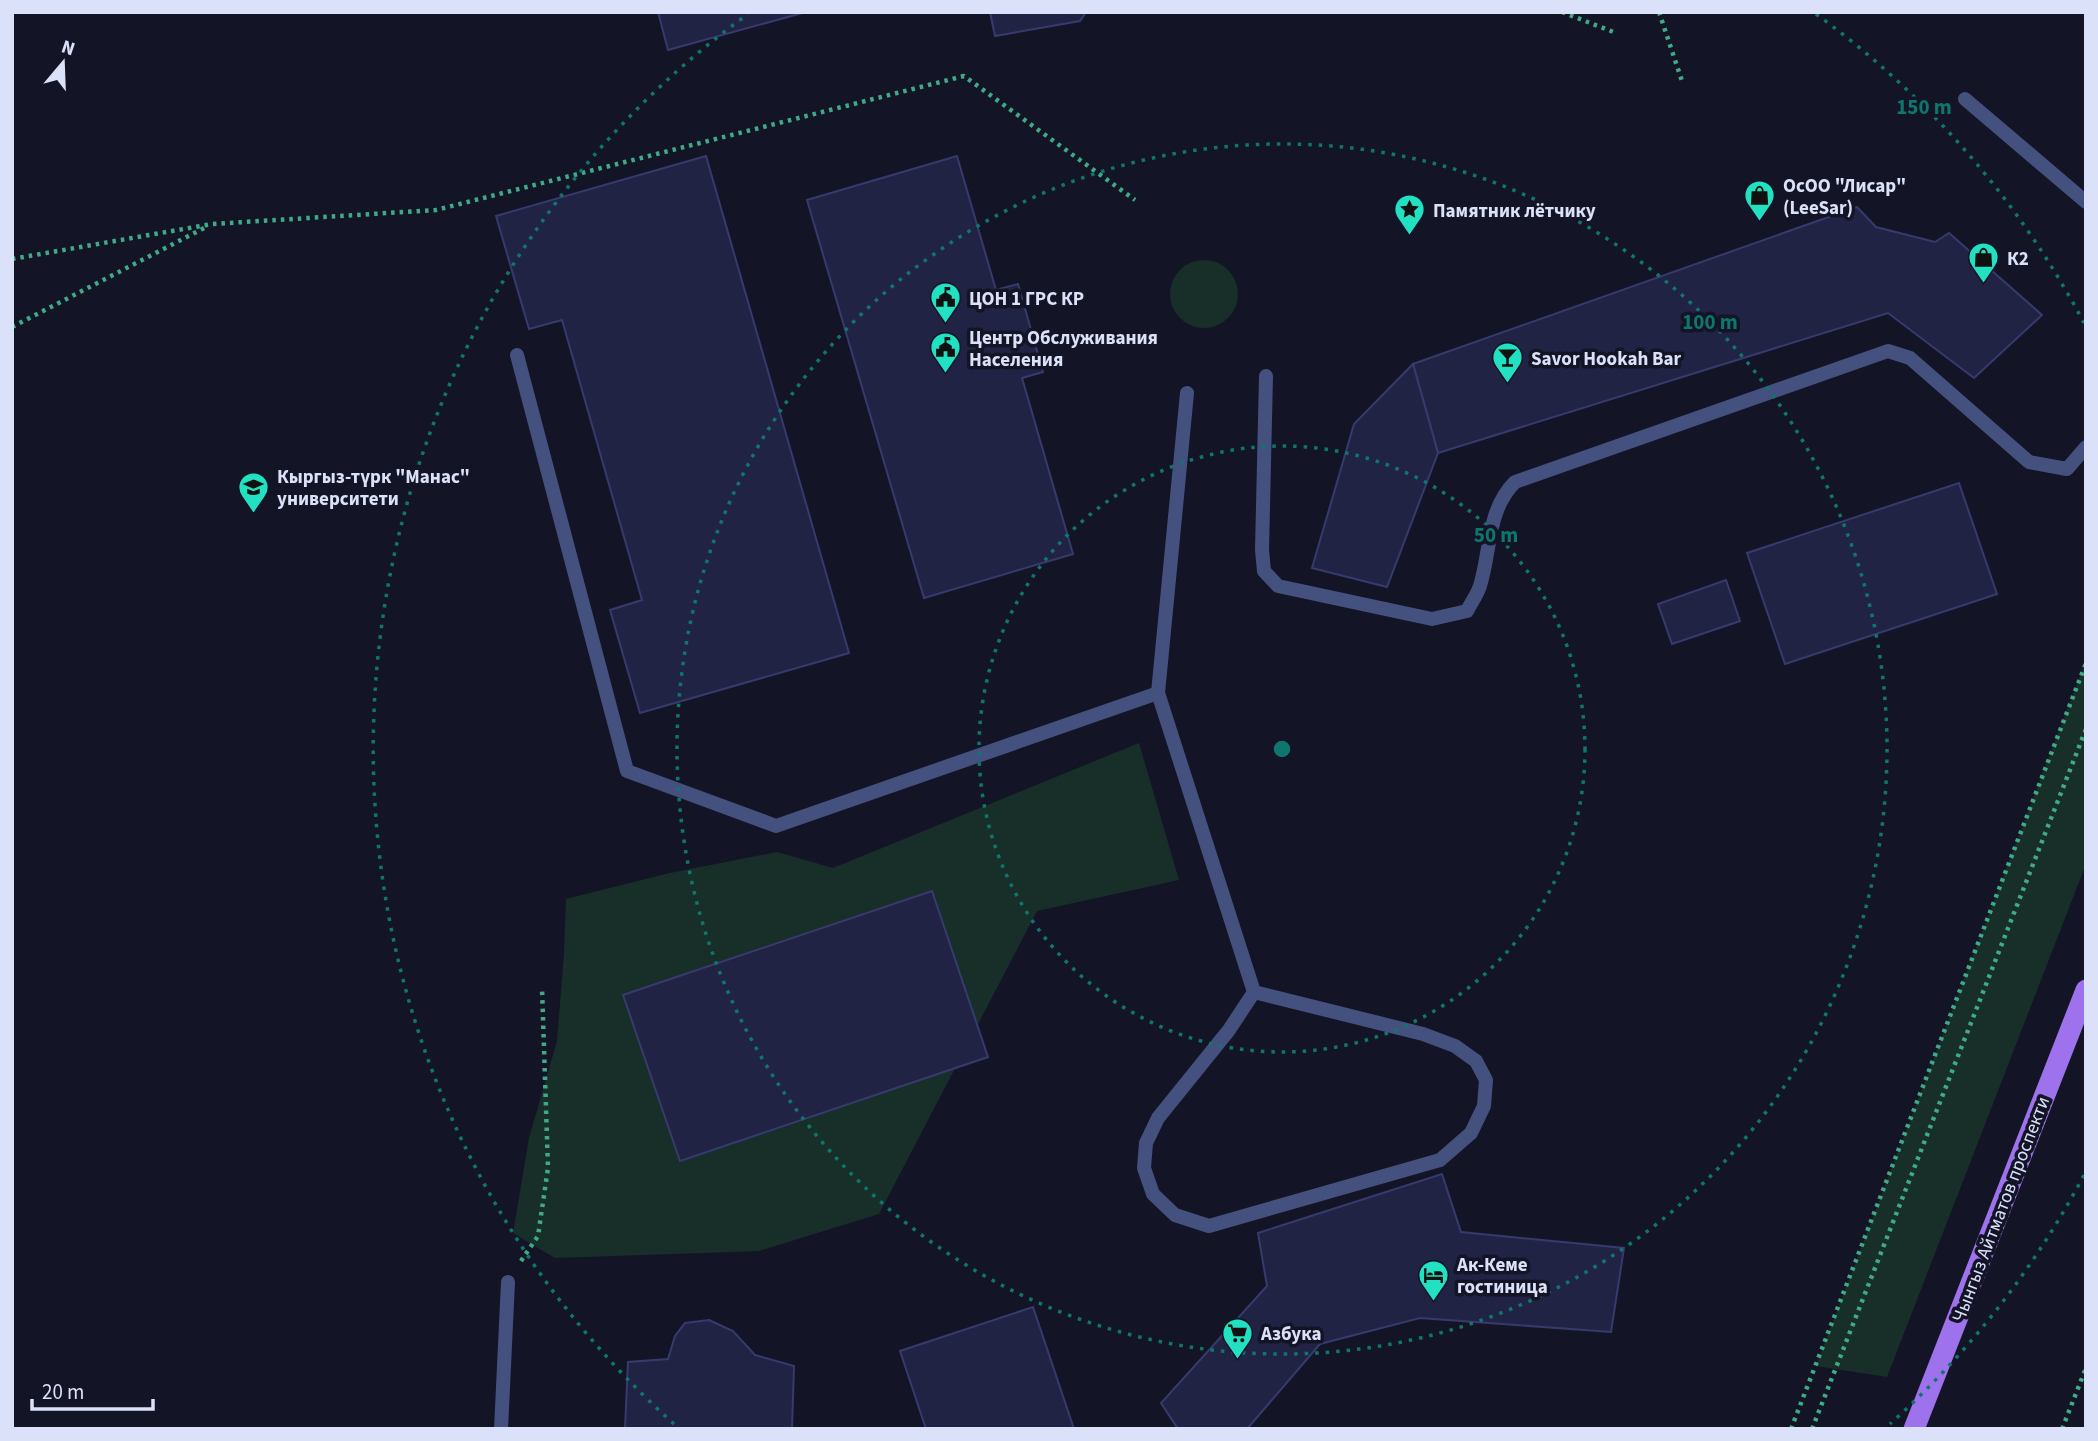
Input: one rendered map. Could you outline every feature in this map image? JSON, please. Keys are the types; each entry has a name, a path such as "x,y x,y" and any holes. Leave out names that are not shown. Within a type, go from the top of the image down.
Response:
{"main road":[{"name":"Чынгыз Айтматов проспекти","path":"1914,1429 2086,990"}],"lane":[{"path":"1965,99 2086,202"},
{"path":"1266,376 1262,550 1264,571 1278,586 1432,619 1467,611 1479,588 1495,513 1504,493 1515,482 1888,351 1910,358 2029,462 2067,468 2086,447"},
{"path":"516,355 627,771 776,826 1158,693"},
{"path":"1187,393 1158,693 1254,992"},
{"path":"1254,992 1423,1034 1455,1046 1476,1061 1486,1080 1484,1106 1471,1133 1440,1160 1209,1226 1175,1214 1153,1194 1144,1168 1146,1143 1158,1118 1229,1030 1254,992"},
{"path":"501,1429 508,1282"}],"path":[{"path":"1562,12 1616,33"},
{"path":"1659,12 1682,81"},
{"path":"12,259 212,224 436,210 964,76 1135,200"},
{"path":"12,327 212,224"},
{"path":"1791,1429 2086,663"},
{"path":"1812,1429 2086,729"},
{"path":"508,1282 538,1236 548,1168 542,988"},
{"path":"2062,1429 2086,1368"}],"green space":[{"path":"1204,260 1217,263 1228,270 1235,281 1238,294 1235,307 1228,318 1217,325 1204,328 1191,325 1180,318 1173,307 1170,294 1173,281 1180,270 1191,263"},
{"path":"2086,660 2086,864 1887,1377 1816,1366"},
{"path":"1139,743 1179,880 1037,911 879,1214 759,1251 555,1258 513,1233 529,1138 557,1041 566,899 670,873 777,852 833,868"}],"building":[{"path":"658,12 806,12 668,50"},
{"path":"990,12 1086,12 1080,21 995,36"},
{"path":"706,156 849,653 640,713 610,610 642,600 562,320 529,329 496,216"},
{"name":"Центр Обслуживания Населения","path":"957,156 996,290 1018,284 1043,372 1022,378 1073,554 924,598 807,200"},
{"path":"1857,207 1876,227 1935,242 1949,233 2042,315 1974,378 1888,313 1438,453 1413,364"},
{"path":"1413,364 1438,453 1387,587 1312,568 1354,424"},
{"path":"1959,483 1997,594 1785,664 1747,553"},
{"path":"1726,580 1740,621 1672,644 1658,604"},
{"path":"932,891 988,1057 680,1161 623,995"},
{"name":"Ак-Кеме гостиница","path":"1442,1174 1461,1232 1624,1248 1611,1332 1420,1318 1320,1344 1247,1429 1178,1429 1161,1403 1267,1286 1258,1233"},
{"path":"1033,1307 1074,1429 926,1429 900,1351"},
{"path":"709,1320 733,1331 755,1355 794,1366 792,1429 625,1429 628,1362 668,1359 675,1336 685,1323"}],"place":[{"name":"ОсОО \"Лисар\" (LeeSar)","path":"1760,223"},
{"name":"Памятник лётчику","path":"1410,237"},
{"name":"К2","path":"1984,285"},
{"name":"ЦОН 1 ГРС КР","path":"946,325"},
{"name":"Центр Обслуживания Населения","path":"946,375"},
{"name":"Savor Hookah Bar","path":"1508,385"},
{"name":"Кыргыз-түрк \"Манас\" университети","path":"254,514"},
{"name":"Ак-Кеме гостиница","path":"1434,1302"},
{"name":"Азбука","path":"1238,1360"}]}
